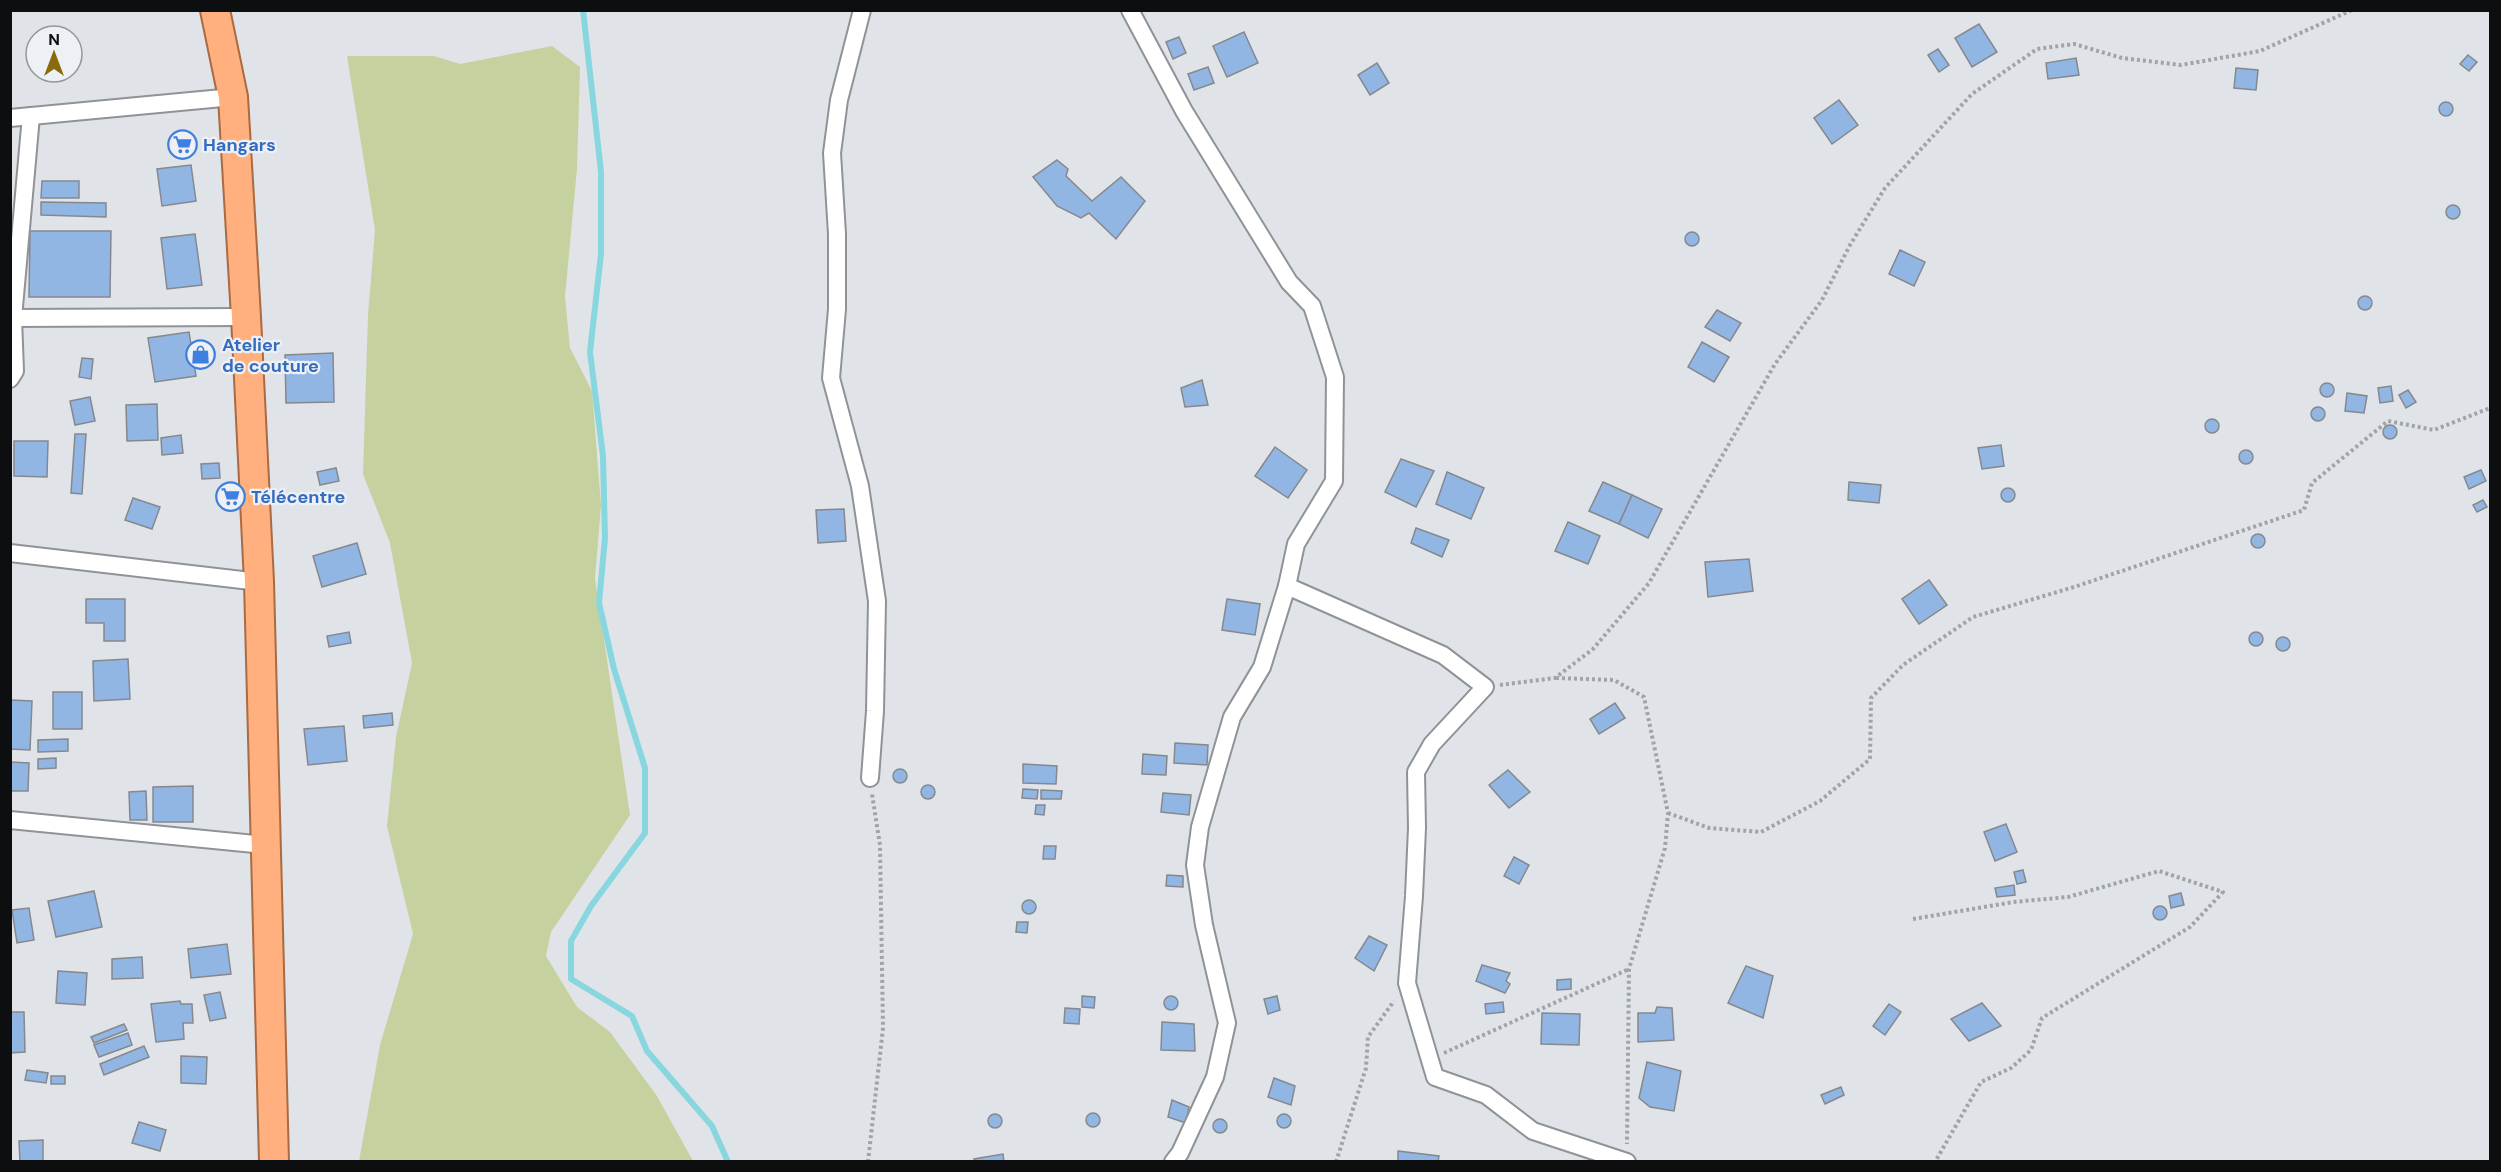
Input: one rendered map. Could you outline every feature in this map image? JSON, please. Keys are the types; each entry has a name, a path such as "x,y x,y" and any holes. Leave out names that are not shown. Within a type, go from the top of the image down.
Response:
{"highway":[{"path":"215,10 233,98 246,317 259,582 274,1161"}],"street":[{"path":"862,10 839,100 832,153 837,234 837,309 831,378 860,486 877,601 875,711 870,778"},
{"path":"1130,10 1190,121 1289,282 1312,306 1335,377 1334,481 1296,544 1287,586 1262,667 1232,717 1200,826 1195,865 1204,925 1227,1023 1215,1077 1180,1153 1173,1161"},
{"path":"10,118 233,98"},
{"path":"10,379 15,370 12,318 31,116"},
{"path":"12,318 246,317"},
{"path":"10,553 259,582"},
{"path":"1287,586 1443,655 1485,687 1432,744 1416,772 1414,896 1407,983 1435,1077 1486,1095 1533,1131 1627,1161"},
{"path":"10,820 266,845"}],"path":[{"path":"1555,678 1593,649 1649,583 1774,364 1822,300 1850,245 1885,188 1972,94 2037,49 2074,44 2122,58 2181,65 2260,51 2352,10"},
{"path":"1668,813 1709,828 1761,832 1820,801 1870,759 1871,698 1903,665 1973,617 2074,587 2304,510 2312,483 2388,421 2434,430 2490,408"},
{"path":"1485,687 1555,678 1614,680 1644,697 1668,813 1665,848 1629,969 1627,1161"},
{"path":"868,1161 883,1028 880,845 870,778"},
{"path":"1913,919 2013,902 2068,897 2159,871 2223,892 2190,927 2042,1018 2031,1050 2011,1068 1981,1082 1935,1161"},
{"path":"1429,1060 1629,969"},
{"path":"1336,1161 1366,1068 1368,1036 1407,983"}],"green space":[{"path":"552,46 580,67 577,169 565,297 570,348 592,391 601,505 595,579 630,815 551,932 546,956 577,1007 610,1032 657,1096 693,1161 359,1161 380,1045 413,934 387,826 396,737 412,663 390,543 363,474 368,315 375,230 347,56 434,56 460,64"}],"building":[{"path":"1979,24 1997,52 1972,67 1955,38"},
{"path":"1244,32 1258,63 1227,77 1213,46"},
{"path":"1179,37 1186,53 1173,59 1166,42"},
{"path":"1938,49 1949,65 1939,72 1928,55"},
{"path":"2468,55 2477,62 2469,71 2460,64"},
{"path":"2076,58 2079,75 2048,79 2046,63"},
{"path":"1377,63 1389,83 1370,95 1358,75"},
{"path":"1208,67 1214,83 1194,90 1188,74"},
{"path":"2236,68 2258,70 2256,90 2234,88"},
{"path":"1839,100 1858,125 1832,144 1814,118"},
{"path":"2446,102 2451,104 2453,109 2451,114 2446,116 2441,114 2439,109 2441,104"},
{"path":"1057,160 1068,169 1066,176 1092,201 1121,177 1145,201 1116,239 1089,213 1081,218 1057,206 1033,177"},
{"path":"191,165 196,201 162,206 157,169"},
{"path":"42,181 79,181 79,198 41,198"},
{"path":"41,202 106,203 106,217 41,215"},
{"path":"2453,205 2458,207 2460,212 2458,217 2453,219 2448,217 2446,212 2448,207"},
{"path":"30,231 111,231 110,297 29,297"},
{"path":"1692,232 1697,234 1699,239 1697,244 1692,246 1687,244 1685,239 1687,234"},
{"path":"195,234 202,285 167,289 161,238"},
{"path":"1900,250 1925,262 1914,286 1889,274"},
{"path":"2365,296 2370,298 2372,303 2370,308 2365,310 2360,308 2358,303 2360,298"},
{"path":"1717,310 1741,323 1730,341 1705,327"},
{"path":"189,332 196,376 155,382 148,338"},
{"path":"1702,342 1729,357 1714,382 1688,367"},
{"path":"333,353 334,402 286,403 285,355"},
{"path":"82,358 93,359 91,379 79,377"},
{"path":"1202,380 1208,405 1185,407 1181,388"},
{"path":"2327,383 2332,385 2334,390 2332,395 2327,397 2322,395 2320,390 2322,385"},
{"path":"2391,386 2393,401 2380,403 2378,388"},
{"path":"2408,390 2416,402 2406,408 2399,395"},
{"path":"2347,393 2367,396 2364,413 2345,411"},
{"path":"90,397 95,421 75,425 70,401"},
{"path":"157,404 158,440 127,441 126,405"},
{"path":"2318,407 2323,409 2325,414 2323,419 2318,421 2313,419 2311,414 2313,409"},
{"path":"2212,419 2217,421 2219,426 2217,431 2212,433 2207,431 2205,426 2207,421"},
{"path":"2390,425 2395,427 2397,432 2395,437 2390,439 2385,437 2383,432 2385,427"},
{"path":"75,434 86,434 82,494 71,493"},
{"path":"181,435 183,453 162,455 161,438"},
{"path":"14,441 48,441 47,477 14,476"},
{"path":"2001,445 2004,466 1982,469 1978,448"},
{"path":"1275,447 1307,470 1288,498 1255,476"},
{"path":"2246,450 2251,452 2253,457 2251,462 2246,464 2241,462 2239,457 2241,452"},
{"path":"1401,459 1434,471 1416,507 1385,492"},
{"path":"219,463 220,478 202,479 201,464"},
{"path":"336,468 339,481 320,485 317,472"},
{"path":"2481,470 2486,481 2469,489 2464,477"},
{"path":"1447,472 1484,488 1471,519 1436,504"},
{"path":"1603,482 1632,495 1619,524 1589,511"},
{"path":"1849,482 1881,485 1879,503 1848,500"},
{"path":"2008,488 2013,490 2015,495 2013,500 2008,502 2003,500 2001,495 2003,490"},
{"path":"1632,495 1662,509 1648,538 1619,524"},
{"path":"133,498 160,507 152,529 125,520"},
{"path":"2483,500 2487,507 2477,512 2473,505"},
{"path":"844,509 846,541 818,543 816,510"},
{"path":"1568,522 1600,536 1588,564 1555,551"},
{"path":"1416,528 1449,540 1442,557 1411,543"},
{"path":"2258,534 2263,536 2265,541 2263,546 2258,548 2253,546 2251,541 2253,536"},
{"path":"357,543 366,574 322,587 313,556"},
{"path":"1749,559 1753,591 1708,597 1705,562"},
{"path":"1929,580 1947,605 1919,624 1902,599"},
{"path":"86,599 125,599 125,641 104,641 104,623 86,623"},
{"path":"1227,599 1260,604 1255,635 1222,630"},
{"path":"349,632 351,643 329,647 327,636"},
{"path":"2256,632 2261,634 2263,639 2261,644 2256,646 2251,644 2249,639 2251,634"},
{"path":"2283,637 2288,639 2290,644 2288,649 2283,651 2278,649 2276,644 2278,639"},
{"path":"128,659 130,699 94,701 93,661"},
{"path":"53,692 82,692 82,729 53,729"},
{"path":"10,700 32,701 30,750 10,749"},
{"path":"1615,703 1625,718 1599,734 1590,719"},
{"path":"392,713 393,725 364,728 363,716"},
{"path":"344,726 347,761 308,765 304,729"},
{"path":"68,739 68,751 38,752 38,740"},
{"path":"1175,743 1208,745 1207,765 1174,763"},
{"path":"1143,754 1167,756 1166,775 1142,774"},
{"path":"56,758 56,768 38,769 38,759"},
{"path":"10,762 29,763 28,791 10,791"},
{"path":"1023,764 1057,766 1056,784 1023,783"},
{"path":"900,769 905,771 907,776 905,781 900,783 895,781 893,776 895,771"},
{"path":"1508,770 1530,792 1509,808 1489,785"},
{"path":"928,785 933,787 935,792 933,797 928,799 923,797 921,792 923,787"},
{"path":"193,786 193,822 153,822 153,787"},
{"path":"1023,789 1038,790 1037,799 1022,798"},
{"path":"1041,790 1062,791 1061,799 1041,799"},
{"path":"146,791 147,820 130,820 129,792"},
{"path":"1163,793 1191,795 1189,815 1161,812"},
{"path":"1036,805 1045,805 1044,815 1035,814"},
{"path":"2006,824 2017,852 1995,861 1984,832"},
{"path":"1044,846 1056,846 1055,859 1043,859"},
{"path":"1514,857 1529,865 1519,884 1504,876"},
{"path":"2023,870 2026,882 2017,884 2014,872"},
{"path":"1167,875 1183,876 1183,887 1166,886"},
{"path":"2014,885 2015,895 1997,897 1995,888"},
{"path":"94,891 102,927 56,937 48,901"},
{"path":"2181,893 2184,905 2171,908 2169,896"},
{"path":"1029,900 1034,902 1036,907 1034,912 1029,914 1024,912 1022,907 1024,902"},
{"path":"2160,906 2165,908 2167,913 2165,918 2160,920 2155,918 2153,913 2155,908"},
{"path":"29,908 34,940 17,943 12,910"},
{"path":"1017,922 1028,922 1027,933 1016,932"},
{"path":"1369,936 1387,945 1374,971 1355,958"},
{"path":"227,944 231,974 191,978 188,949"},
{"path":"142,957 143,978 112,979 112,959"},
{"path":"1482,965 1510,973 1506,981 1510,984 1505,993 1476,981"},
{"path":"1746,966 1773,976 1763,1018 1728,1003"},
{"path":"58,971 87,973 85,1005 56,1003"},
{"path":"1571,979 1571,989 1557,990 1557,980"},
{"path":"220,992 226,1018 210,1021 204,995"},
{"path":"1082,996 1095,997 1094,1008 1082,1007"},
{"path":"1171,996 1176,998 1178,1003 1176,1008 1171,1010 1166,1008 1164,1003 1166,998"},
{"path":"1277,996 1280,1010 1268,1014 1264,999"},
{"path":"180,1001 181,1004 192,1004 193,1023 183,1023 184,1039 156,1042 151,1004"},
{"path":"1503,1002 1504,1012 1486,1014 1485,1004"},
{"path":"1982,1003 2001,1026 1969,1041 1951,1019"},
{"path":"1889,1004 1901,1012 1885,1035 1873,1026"},
{"path":"1657,1007 1672,1008 1674,1040 1638,1042 1638,1013 1655,1013"},
{"path":"1065,1008 1080,1009 1079,1024 1064,1023"},
{"path":"10,1012 24,1012 25,1052 10,1053"},
{"path":"1542,1013 1580,1014 1579,1045 1541,1044"},
{"path":"1162,1022 1194,1024 1195,1051 1161,1050"},
{"path":"124,1024 127,1030 94,1043 91,1037"},
{"path":"128,1033 132,1045 99,1057 94,1045"},
{"path":"144,1046 149,1057 104,1075 100,1064"},
{"path":"181,1056 207,1057 206,1084 181,1083"},
{"path":"1647,1062 1681,1071 1674,1111 1650,1107 1639,1098"},
{"path":"27,1070 48,1073 46,1083 25,1080"},
{"path":"51,1076 65,1076 65,1084 51,1084"},
{"path":"1274,1078 1295,1086 1291,1105 1268,1097"},
{"path":"1841,1087 1844,1095 1825,1104 1821,1095"},
{"path":"1172,1100 1189,1107 1186,1123 1168,1117"},
{"path":"1093,1113 1098,1115 1100,1120 1098,1125 1093,1127 1088,1125 1086,1120 1088,1115"},
{"path":"995,1114 1000,1116 1002,1121 1000,1126 995,1128 990,1126 988,1121 990,1116"},
{"path":"1284,1114 1289,1116 1291,1121 1289,1126 1284,1128 1279,1126 1277,1121 1279,1116"},
{"path":"1220,1119 1225,1121 1227,1126 1225,1131 1220,1133 1215,1131 1213,1126 1215,1121"},
{"path":"139,1122 166,1130 160,1151 132,1143"},
{"path":"43,1140 43,1162 20,1162 19,1141"},
{"path":"1398,1151 1439,1156 1438,1162 1398,1162"},
{"path":"1003,1154 1004,1162 974,1162 974,1159"}],"waterway":[{"path":"583,10 601,172 601,254 590,352 603,456 605,538 599,603 614,669 645,768 645,833 591,906 571,941 571,979 632,1016 647,1051 712,1126 728,1162"}],"place":[{"name":"Hangars","path":"182,145"},
{"name":"Atelier de couture","path":"201,355"},
{"name":"Télécentre","path":"230,497"}]}
